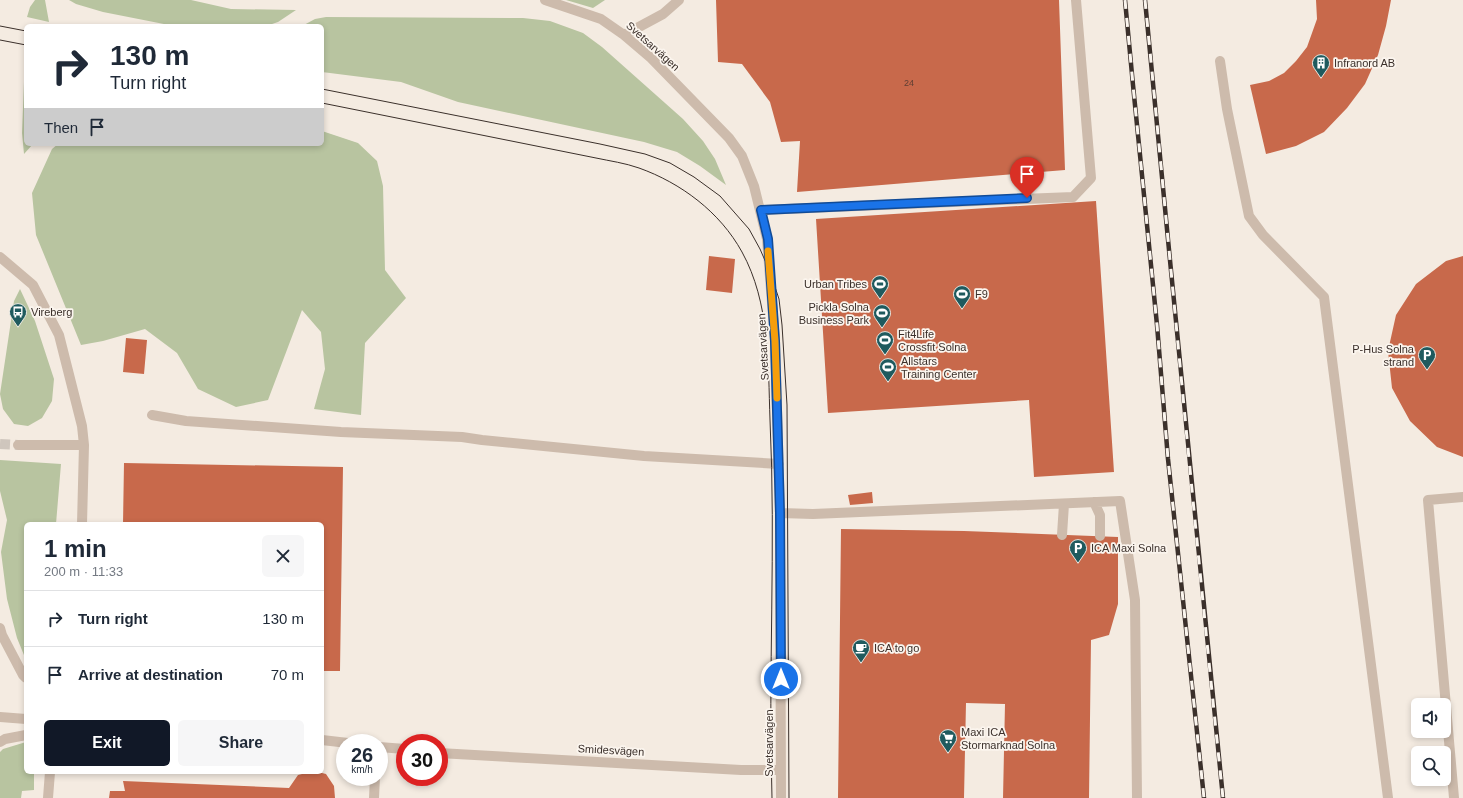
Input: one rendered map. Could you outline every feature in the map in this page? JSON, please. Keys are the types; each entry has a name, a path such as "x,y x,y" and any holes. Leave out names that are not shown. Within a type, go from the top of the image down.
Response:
{"street":[{"name":"Svetsarvägen","path":"545,0 601,19 624,34 652,58 729,138 742,156 754,186 768,239 775,341 780,513 781,798"},
{"path":"624,34 663,14 679,0"},
{"path":"761,210 1073,196 1091,178 1076,0"},
{"path":"1220,61 1227,109 1249,216 1263,235 1324,297 1388,798"},
{"path":"0,258 33,285 59,335 82,426 84,445 82,522"},
{"path":"152,415 186,421 341,432 462,437 644,456 779,464"},
{"path":"18,445 84,445"},
{"path":"1454,798 1428,500 1463,497"},
{"path":"780,513 813,514 1120,501 1135,600 1137,798"},
{"path":"1094,502 1100,515 1100,536"},
{"path":"1062,535 1064,504"},
{"path":"0,628 2,635 24,676"},
{"path":"0,717 24,719"},
{"path":"0,742 5,739 24,735"},
{"path":"324,740 336,742"},
{"name":"Smidesvägen","path":"448,754 741,770 781,770"},
{"path":"48,798 50,774"},
{"path":"374,798 375,786"}],"green space":[{"path":"35,0 45,0 49,22 27,17 30,7"},
{"path":"69,0 191,0 231,9 296,10 278,22 272,24 164,24 103,12 76,4"},
{"path":"566,0 605,0 593,8"},
{"path":"326,17 523,18 550,21 583,33 602,47 683,119 703,141 715,159 726,185 700,166 677,152 644,142 458,102 401,82 324,72 324,24 306,24 315,19"},
{"path":"24,82 24,146 31,146 24,154 22,133"},
{"path":"324,132 358,143 377,161 383,186 385,270 406,298 365,343 361,415 314,409 325,369 321,332 302,310 268,400 236,407 198,389 177,353 145,329 103,341 81,345 36,235 32,193 52,149 56,146 324,146"},
{"path":"20,289 35,321 54,379 52,401 42,418 28,426 14,424 3,409 0,394 14,301"},
{"path":"0,460 61,464 56,522 24,522 24,655 17,638 7,599 1,552 7,520 0,491"},
{"path":"24,743 24,774 34,774 34,790 22,791 21,798 0,798 0,752 3,749"}],"building":[{"path":"716,0 1059,0 1065,170 797,192 800,141 781,142 770,102 742,64 718,62"},
{"name":"Infranord AB","path":"1316,0 1391,0 1378,55 1365,84 1347,108 1324,132 1296,146 1266,154 1250,85 1269,81 1284,73 1307,47 1317,19"},
{"name":"F9","path":"1096,201 1114,472 1034,477 1029,400 828,413 816,219"},
{"path":"709,256 735,259 732,293 706,290"},
{"name":"P-Hus Solna strand","path":"1463,256 1463,457 1437,447 1410,421 1392,388 1388,351 1396,315 1416,284 1446,261"},
{"path":"126,338 147,340 144,374 123,372"},
{"path":"124,463 343,467 340,671 324,671 324,522 123,522"},
{"path":"872,492 873,503 850,505 848,495"},
{"path":"841,529 964,531 1118,537 1118,604 1109,635 1091,640 1089,798 1003,798 1005,704 966,703 964,798 838,798"},
{"path":"326,774 334,786 335,798 109,798 110,791 125,791 123,781 289,788 298,775"}],"tunnel":[{"path":"0,444 18,445"}],"tram line":[{"path":"0,26 24,31"},
{"path":"0,40 24,45"},
{"path":"324,89 645,154 670,163 694,177 720,196 749,229 770,272 779,299 782,325 787,405 789,798"},
{"path":"324,103 634,166 655,174 670,182 698,201 723,224 733,238 742,252 758,292 763,313 768,355 772,467 772,798"}],"railway":[{"path":"1125,0 1157,325 1168,459 1204,798"},
{"path":"1145,0 1223,798"}],"slow traffic":[{"path":"768,251 775,341 777,398"}],"place":[{"name":"Infranord AB","path":"1321,78"},
{"name":"Urban Tribes","path":"880,299"},
{"name":"F9","path":"962,309"},
{"name":"Vireberg","path":"18,327"},
{"name":"Pickla Solna Business Park","path":"882,328"},
{"name":"Fit4Life Crossfit Solna","path":"885,355"},
{"name":"P-Hus Solna strand","path":"1427,370"},
{"name":"Allstars Training Center","path":"888,382"},
{"name":"ICA Maxi Solna","path":"1078,563"},
{"name":"ICA to go","path":"861,663"},
{"name":"Maxi ICA Stormarknad Solna","path":"948,753"}],"route":[{"path":"781,679 780,513 775,341 768,239 761,210 1027,198"}]}
